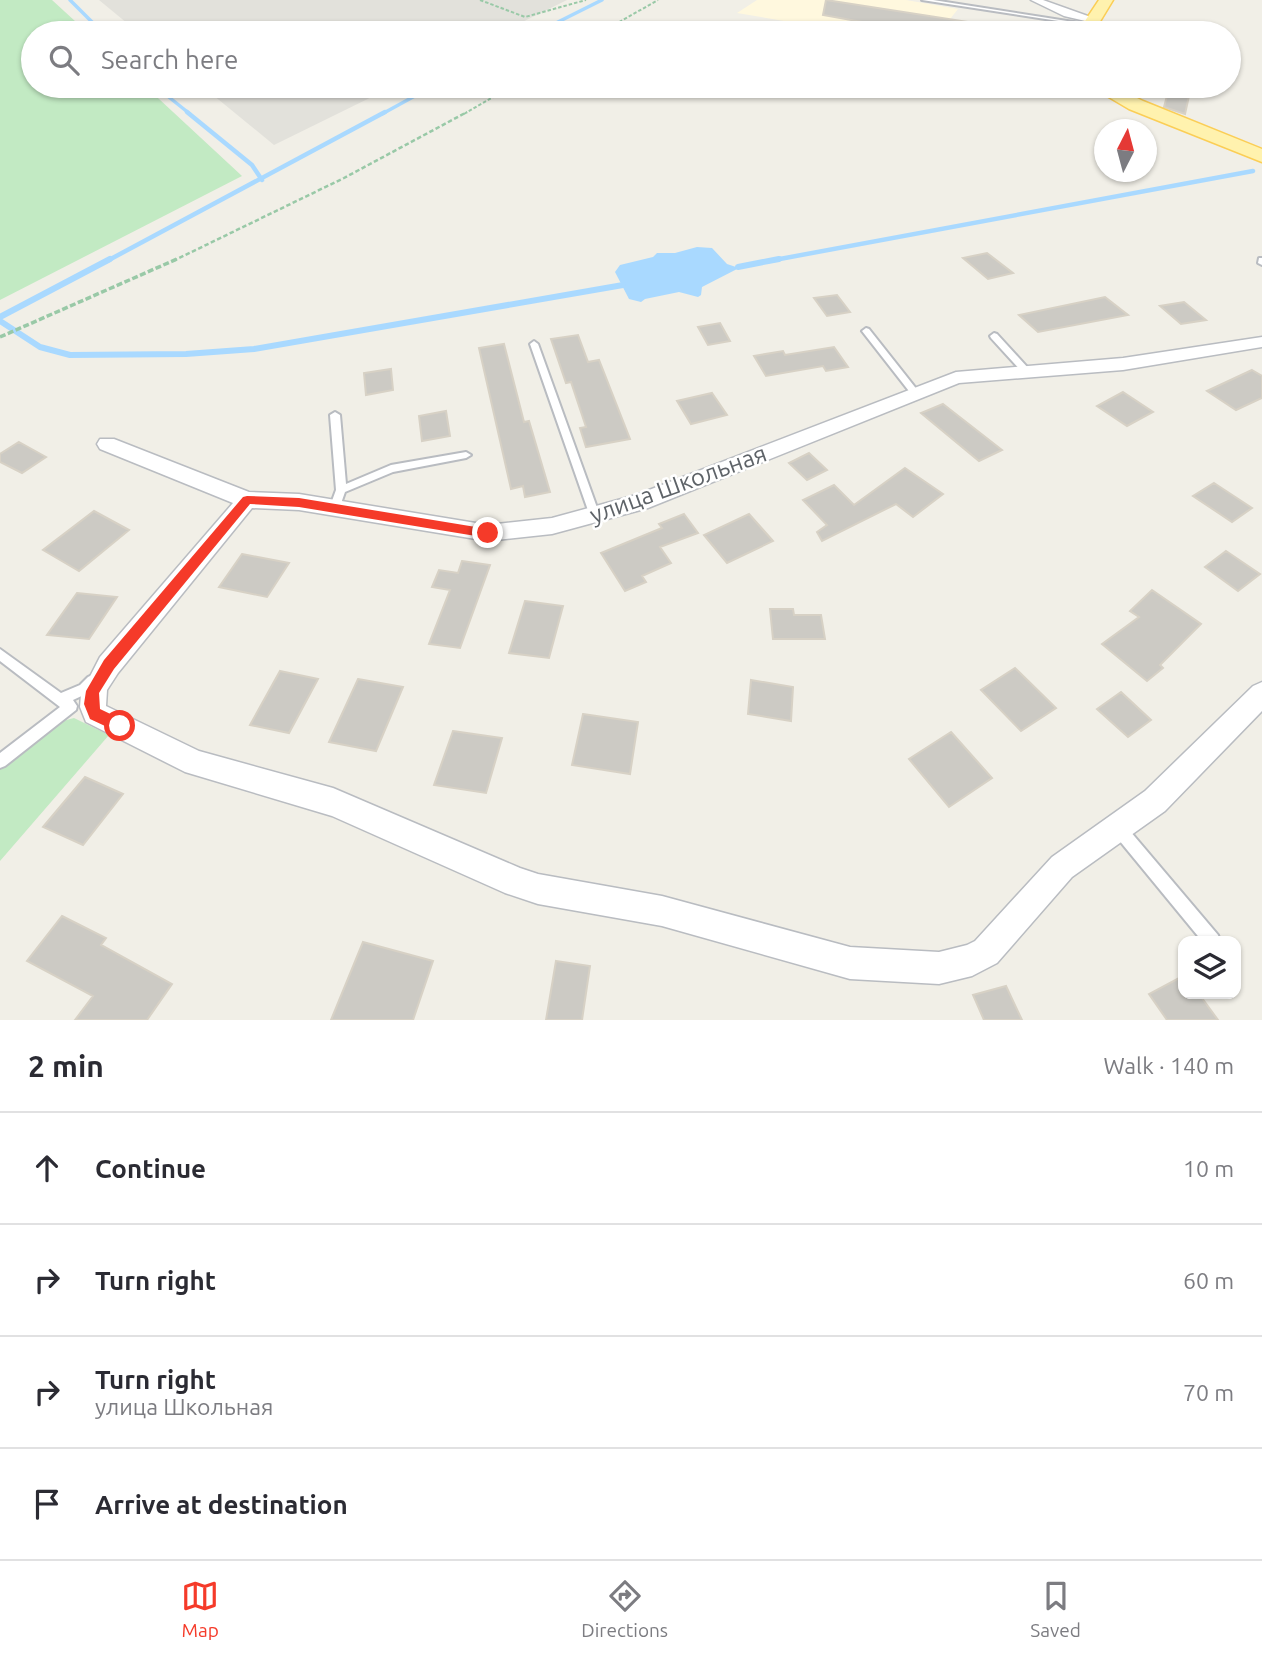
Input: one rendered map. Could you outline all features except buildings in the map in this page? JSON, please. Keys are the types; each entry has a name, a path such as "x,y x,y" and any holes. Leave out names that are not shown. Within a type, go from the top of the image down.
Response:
{"main road":[{"path":"1093,21 1106,0"},
{"path":"1122,98 1262,156"}],"street":[{"path":"1035,0 1080,21"},
{"name":"улица Школьная","path":"107,444 247,500 337,500 488,533 539,529 595,516 653,497 915,393 968,376 1123,364 1262,342"},
{"path":"247,500 109,665 93,691 91,704 95,714 195,762 333,802 516,882 724,926 850,963 939,968 972,960 998,942 1062,867 1119,829 1154,801 1262,694"}],"lane":[{"path":"924,0 1058,21"},
{"path":"866,331 915,393"},
{"path":"993,336 1026,371"},
{"path":"534,344 595,516"},
{"path":"335,415 337,500 391,469 466,455"},
{"path":"0,654 71,706 0,761"},
{"path":"60,700 84,689 109,665"},
{"path":"1119,829 1208,936"}],"path":[{"path":"480,0 525,17 586,0"},
{"path":"621,21 658,0"},
{"path":"0,337 124,285 249,225 369,165 490,98"}],"shaded area":[{"path":"99,0 567,0 524,21 124,21"},
{"path":"757,0 906,0 958,9 948,21 784,21 737,13"},
{"path":"217,98 370,98 274,145"}],"green space":[{"path":"0,0 52,0 75,21 21,21 21,98 158,98 242,176 0,300"},
{"path":"74,718 109,735 0,861 0,768 44,732"}],"water":[{"path":"697,247 712,248 727,264 739,268 702,287 698,297 679,292 641,302 629,299 615,272 620,265 653,257 657,253 675,253"}],"waterway":[{"path":"70,0 91,21"},
{"path":"560,21 602,0"},
{"path":"170,98 190,114"},
{"path":"382,114 411,98"},
{"path":"187,112 252,165 261,178"},
{"path":"261,178 385,112"},
{"path":"769,261 1253,171"},
{"path":"107,261 261,178"},
{"path":"0,317 110,259"},
{"path":"738,267 779,259"},
{"path":"0,321 40,347 70,355 186,354 254,349 623,285"}],"route":[{"path":"120,726 95,714 91,704 93,691 109,665 247,500 299,502 488,533"}]}
